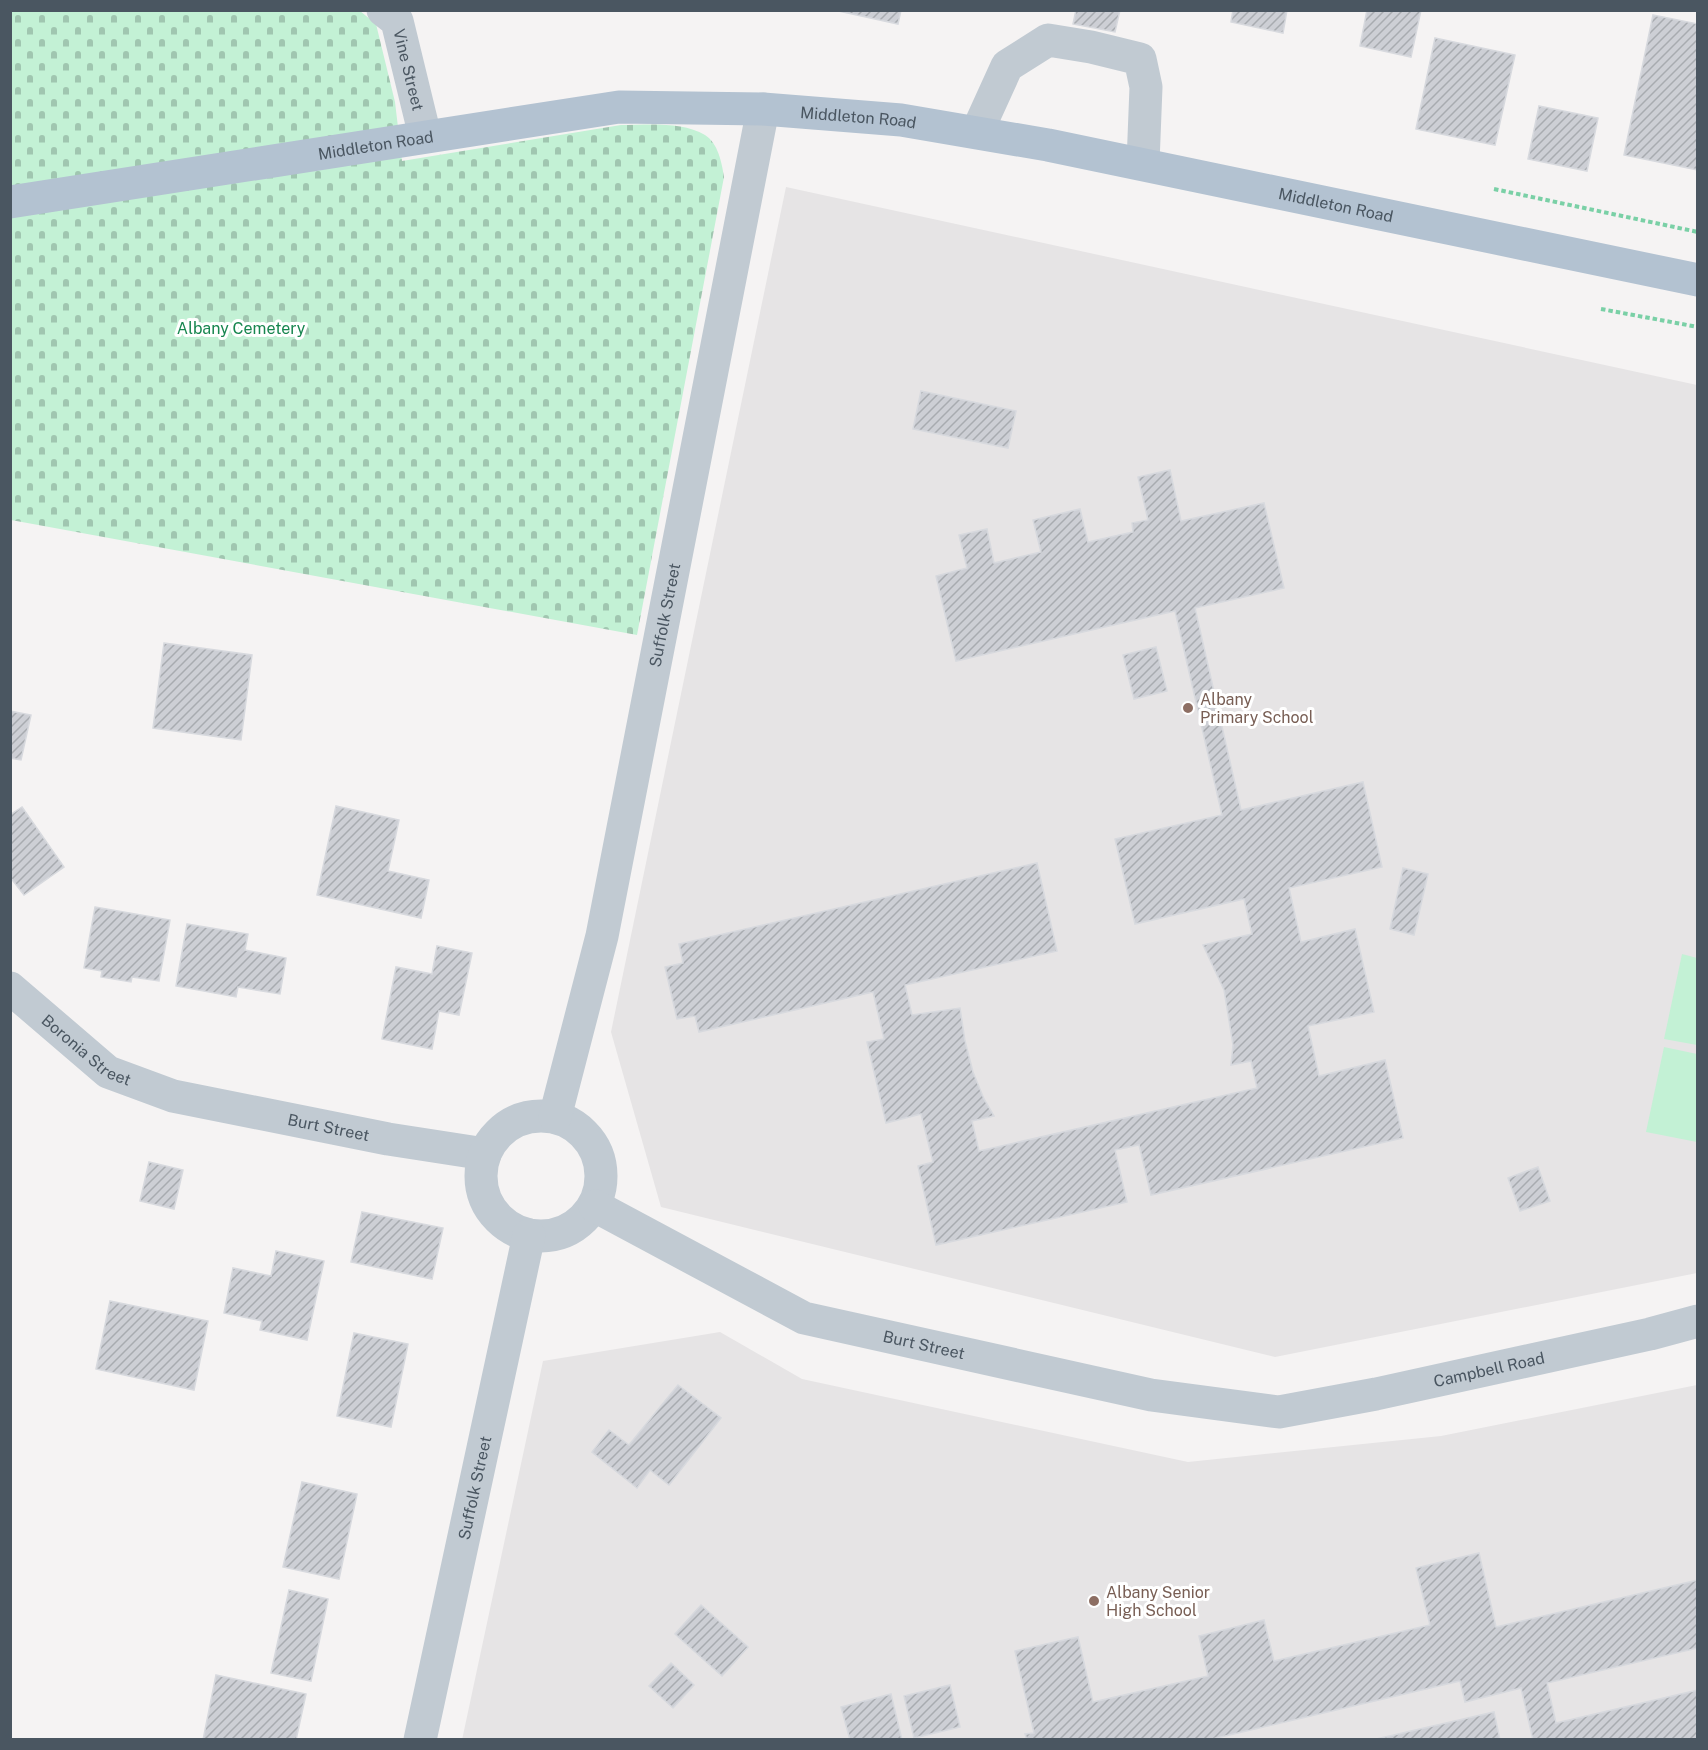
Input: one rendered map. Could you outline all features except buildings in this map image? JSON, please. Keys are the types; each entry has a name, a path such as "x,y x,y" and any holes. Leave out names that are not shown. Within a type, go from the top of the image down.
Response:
{"main road":[{"name":"Middleton Road","path":"10,202 619,107 763,109 901,120 977,132 1143,163 1698,280"}],"street":[{"name":"Vine Street","path":"383,10 397,21 425,136"},
{"path":"977,132 1007,66 1048,40 1091,47 1140,59 1146,87 1143,163"},
{"name":"Suffolk Street","path":"555,1117 602,936 763,109"},
{"name":"Boronia Street","path":"10,988 108,1072 173,1096"},
{"name":"Burt Street","path":"173,1096 388,1139 485,1154"},
{"path":"538,1116 555,1117 572,1124 586,1136 597,1152 602,1169 601,1188 595,1206 583,1221 567,1232 548,1236 529,1235 510,1228 494,1214 484,1195 480,1175 485,1154 493,1139 506,1127 521,1119 538,1116"},
{"name":"Burt Street","path":"595,1206 804,1318 1151,1395 1279,1412"},
{"name":"Suffolk Street","path":"420,1740 529,1235"},
{"name":"Campbell Road","path":"1279,1412 1376,1394 1650,1334 1698,1321"}],"path":[{"path":"1494,189 1698,232"},
{"path":"1601,309 1698,327"}],"shaded area":[{"name":"Albany Primary School","path":"786,187 1697,385 1697,1273 1275,1357 661,1207 611,1032"},
{"name":"Albany Senior High School","path":"720,1332 802,1379 1188,1462 1441,1436 1697,1385 1697,1739 462,1740 543,1361"}],"green space":[{"name":"Albany Cemetery","path":"10,11 360,11 376,24 395,102 402,161 621,125 675,126 705,135 719,154 724,177 637,635 11,520"},
{"path":"1682,954 1697,958 1697,1045 1664,1039"},
{"path":"1664,1047 1697,1054 1697,1142 1646,1132"}],"place":[{"name":"Albany Primary School","path":"1188,708"},
{"name":"Albany Senior High School","path":"1094,1601"}]}
